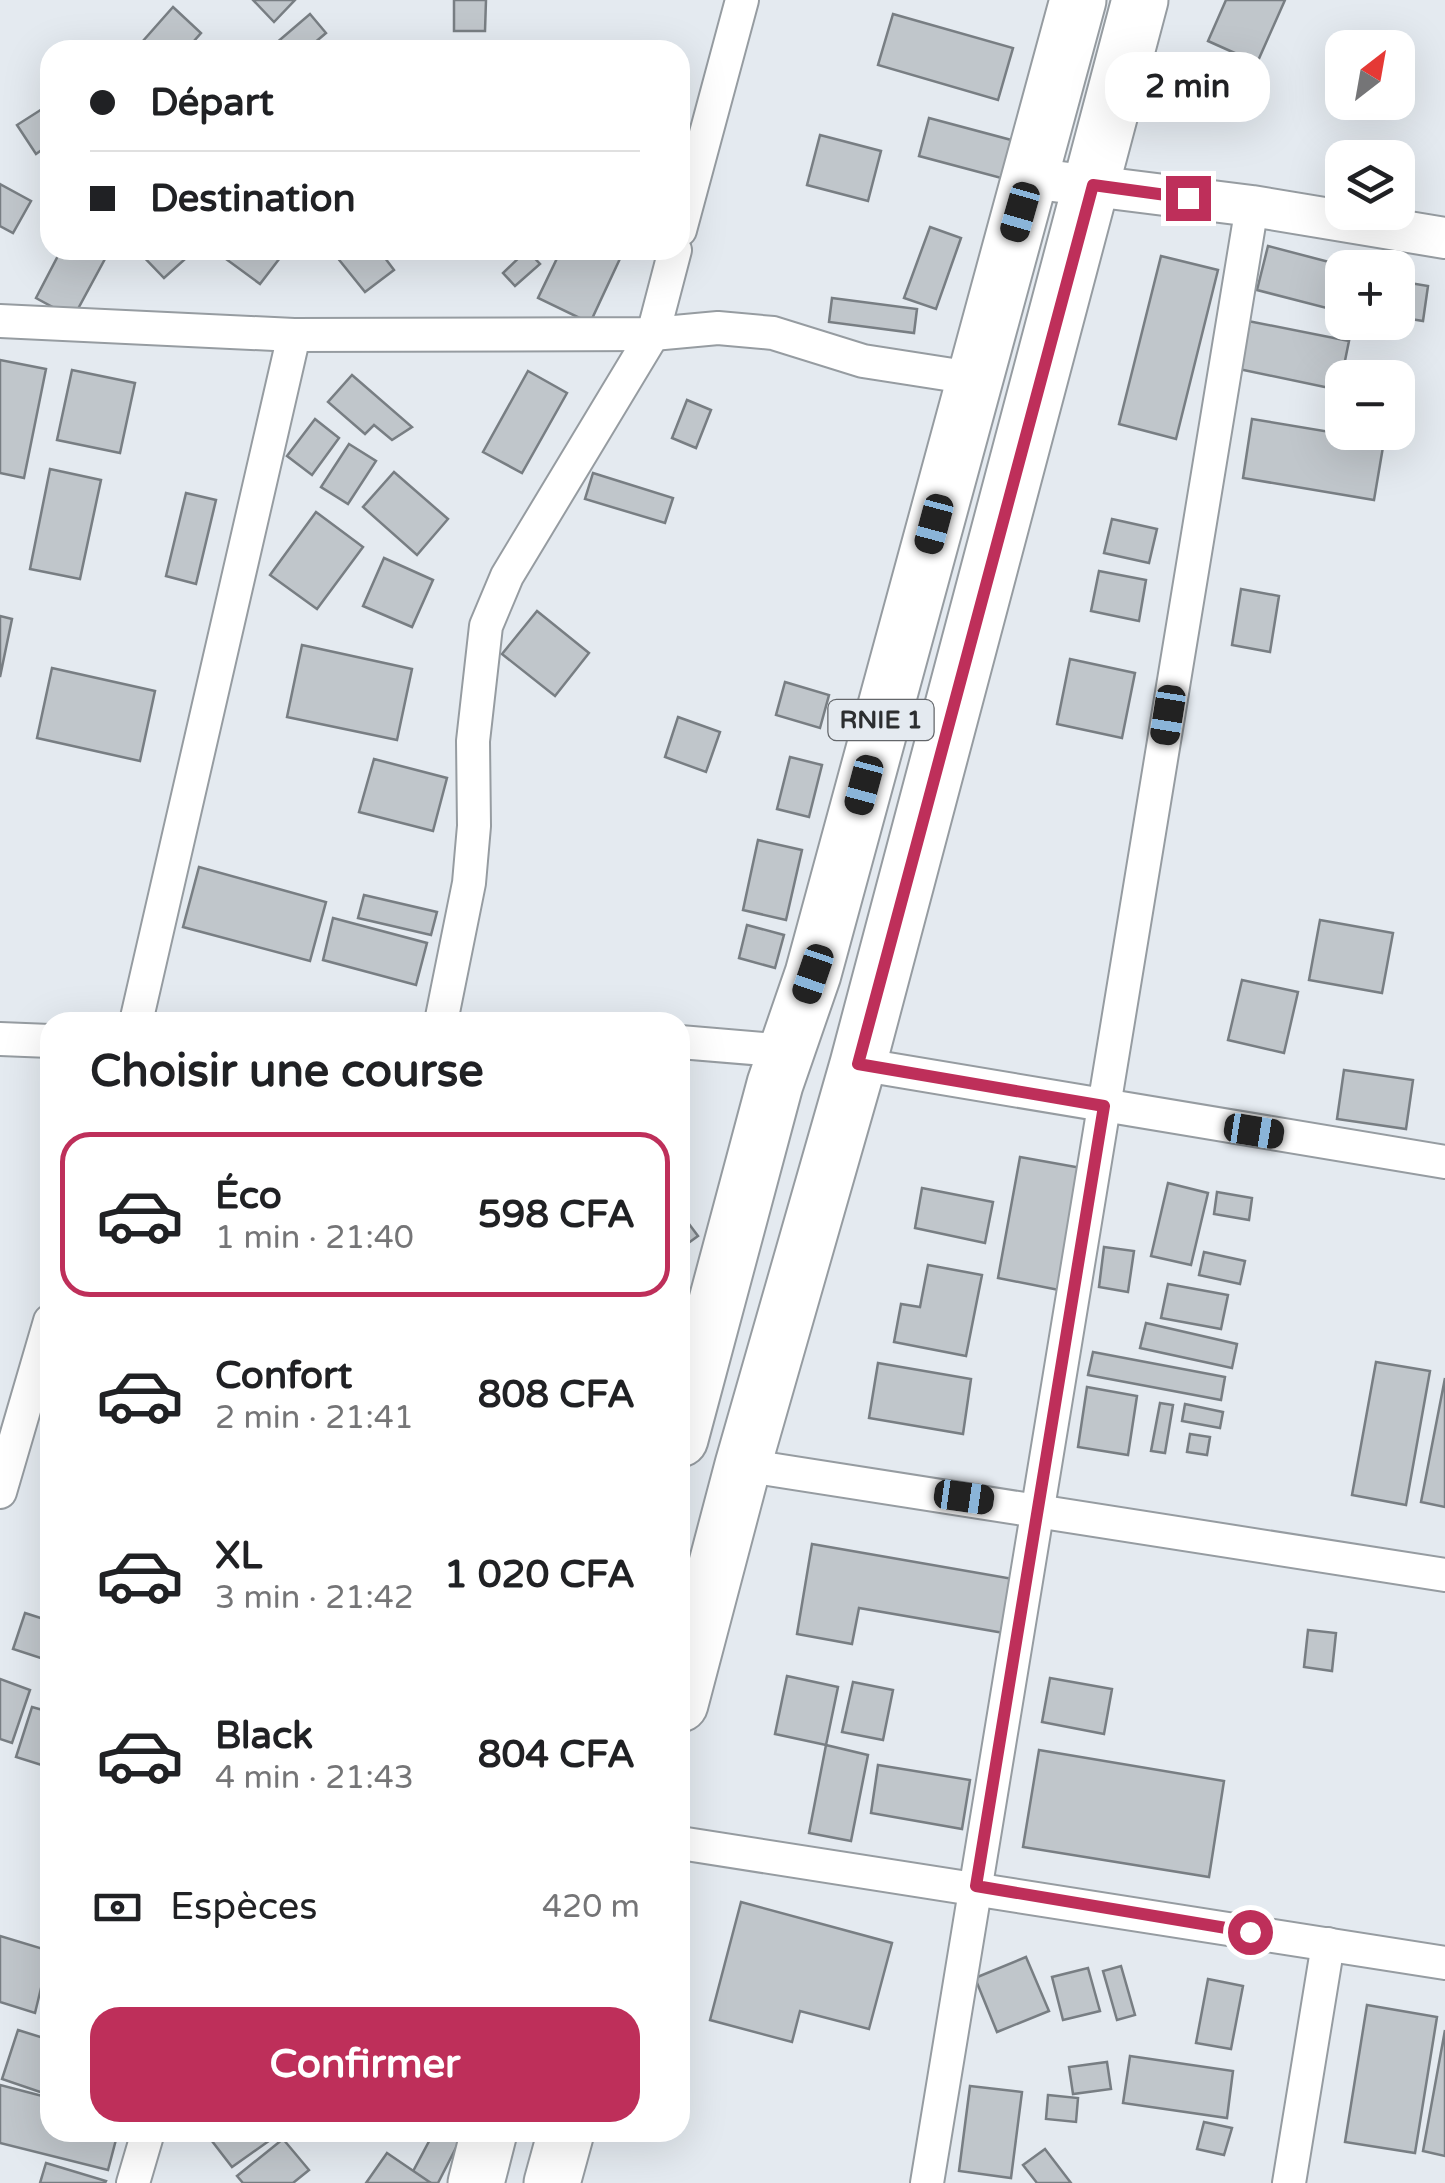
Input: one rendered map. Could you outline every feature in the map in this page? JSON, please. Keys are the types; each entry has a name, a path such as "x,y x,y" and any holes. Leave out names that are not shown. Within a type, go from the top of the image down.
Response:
{"highway":[{"name":"RNIE 1","path":"690,1403 787,1051 813,974 972,378 1078,0"},
{"name":"RNIE 1","path":"690,1666 743,1464 858,1064 1140,0"},
{"path":"476,2183 486,2142"},
{"path":"552,2183 563,2142"}],"street":[{"path":"690,193 742,0"},
{"path":"1029,178 1252,206 1445,238"},
{"path":"928,2183 1252,206"},
{"path":"443,1012 469,883 474,826 473,741 486,626 507,576 653,334 672,260"},
{"path":"0,321 294,335 653,334 718,328 774,333 863,361 972,378"},
{"path":"138,1012 294,335"},
{"path":"0,1039 40,1041"},
{"path":"690,1043 787,1051"},
{"path":"858,1064 1444,1157"},
{"path":"0,1492 40,1355"},
{"path":"743,1464 1038,1508 1445,1576"},
{"path":"690,1844 976,1886 1445,1963"},
{"path":"1289,2183 1328,1944"},
{"path":"133,2183 145,2142"}],"building":[{"path":"253,0 295,0 274,22"},
{"path":"454,0 486,0 485,31 454,31"},
{"path":"1226,0 1285,0 1257,63 1208,41"},
{"path":"173,7 201,33 195,40 144,40"},
{"path":"310,14 326,33 318,40 280,40"},
{"path":"893,14 1013,48 998,100 878,65"},
{"path":"40,110 40,151 36,154 17,125"},
{"path":"929,118 1015,141 1005,179 919,156"},
{"path":"820,135 881,151 868,201 807,185"},
{"path":"0,184 31,201 13,233 0,226"},
{"path":"930,227 961,238 936,309 904,298"},
{"path":"1268,246 1325,261 1325,308 1257,290"},
{"path":"1161,256 1218,270 1176,439 1119,424"},
{"path":"56,260 104,260 73,318 36,298"},
{"path":"147,260 184,260 164,278"},
{"path":"227,260 278,260 260,284"},
{"path":"339,260 386,260 394,270 365,292"},
{"path":"517,260 536,260 540,264 515,286 503,273"},
{"path":"556,260 619,260 590,323 538,298"},
{"path":"1415,284 1428,286 1423,321 1415,320"},
{"path":"832,298 917,309 914,333 829,322"},
{"path":"1243,320 1325,336 1325,340 1349,341 1345,360 1325,360 1325,387 1234,368"},
{"path":"0,360 46,369 24,478 0,473"},
{"path":"72,370 135,383 120,453 57,440"},
{"path":"528,371 567,393 522,473 483,452"},
{"path":"352,375 412,427 392,440 374,425 365,434 328,402"},
{"path":"687,400 711,410 696,448 672,438"},
{"path":"315,419 339,438 312,475 287,456"},
{"path":"1252,419 1325,431 1325,450 1382,450 1374,500 1243,478"},
{"path":"349,444 376,461 348,504 321,487"},
{"path":"50,469 101,480 80,579 30,569"},
{"path":"394,472 448,519 417,555 363,507"},
{"path":"593,473 673,498 665,523 585,499"},
{"path":"186,493 216,500 196,584 166,576"},
{"path":"316,512 363,547 317,609 270,575"},
{"path":"1112,519 1157,529 1149,563 1104,553"},
{"path":"384,558 433,580 412,627 363,606"},
{"path":"1099,571 1146,580 1139,621 1091,611"},
{"path":"1241,589 1279,596 1270,652 1232,645"},
{"path":"537,611 589,653 555,696 502,654"},
{"path":"0,616 12,619 0,677"},
{"path":"302,645 412,669 397,740 287,717"},
{"path":"1070,659 1135,673 1122,738 1057,724"},
{"path":"52,668 155,691 140,761 37,738"},
{"path":"785,682 829,695 820,728 776,715"},
{"path":"678,717 720,732 706,772 665,757"},
{"path":"790,757 822,765 809,817 777,809"},
{"path":"374,759 447,778 433,831 359,812"},
{"path":"758,840 802,850 786,920 743,910"},
{"path":"199,867 326,902 310,961 183,927"},
{"path":"364,895 437,912 431,935 358,918"},
{"path":"333,918 427,943 416,985 323,960"},
{"path":"1320,920 1393,933 1382,993 1309,980"},
{"path":"747,925 784,935 775,968 739,958"},
{"path":"1242,980 1298,992 1284,1053 1228,1040"},
{"path":"1344,1070 1413,1080 1406,1129 1337,1119"},
{"path":"1020,1157 1087,1169 1064,1291 998,1278"},
{"path":"1168,1183 1208,1193 1191,1265 1151,1256"},
{"path":"922,1188 993,1202 985,1243 915,1228"},
{"path":"1217,1192 1252,1198 1249,1220 1214,1214"},
{"path":"690,1225 698,1236 690,1242"},
{"path":"1104,1247 1134,1251 1128,1292 1099,1287"},
{"path":"1204,1252 1245,1261 1240,1284 1199,1275"},
{"path":"928,1265 982,1275 966,1356 894,1342 901,1304 920,1307"},
{"path":"1168,1284 1228,1295 1221,1329 1161,1318"},
{"path":"1146,1323 1237,1344 1232,1368 1140,1348"},
{"path":"1093,1352 1225,1377 1221,1400 1088,1375"},
{"path":"1376,1362 1430,1371 1406,1505 1352,1495"},
{"path":"878,1363 971,1379 963,1434 869,1418"},
{"path":"1445,1378 1445,1507 1421,1502"},
{"path":"1087,1387 1137,1396 1128,1455 1078,1447"},
{"path":"1160,1403 1173,1405 1165,1453 1151,1451"},
{"path":"1185,1404 1223,1412 1220,1428 1182,1421"},
{"path":"1190,1434 1210,1437 1207,1455 1187,1452"},
{"path":"812,1544 1013,1579 1004,1633 859,1608 852,1644 797,1634"},
{"path":"25,1613 40,1618 40,1658 13,1649"},
{"path":"1308,1630 1336,1633 1332,1671 1304,1667"},
{"path":"787,1676 838,1687 826,1745 775,1734"},
{"path":"1050,1678 1112,1689 1104,1734 1042,1722"},
{"path":"0,1679 30,1690 12,1743 0,1739"},
{"path":"853,1682 893,1690 883,1740 842,1732"},
{"path":"32,1707 40,1709 40,1764 16,1757"},
{"path":"826,1745 868,1755 851,1841 809,1833"},
{"path":"1039,1750 1224,1781 1209,1877 1023,1847"},
{"path":"878,1765 970,1780 962,1829 871,1813"},
{"path":"741,1902 892,1943 869,2029 800,2011 792,2042 710,2020"},
{"path":"0,1936 40,1948 40,1992 35,2013 0,2002"},
{"path":"1026,1957 1049,2011 997,2032 975,1978"},
{"path":"1121,1966 1135,2015 1117,2020 1103,1971"},
{"path":"1088,1968 1100,2011 1063,2020 1052,1977"},
{"path":"1208,1979 1243,1986 1231,2049 1196,2043"},
{"path":"1367,2005 1437,2017 1415,2153 1345,2142"},
{"path":"18,2030 40,2037 40,2092 2,2079"},
{"path":"1445,2030 1445,2156 1423,2151"},
{"path":"1130,2056 1233,2071 1227,2118 1123,2103"},
{"path":"1107,2062 1111,2089 1073,2094 1069,2067"},
{"path":"0,2085 40,2095 40,2142 115,2142 108,2170 0,2143"},
{"path":"970,2086 1022,2092 1011,2178 959,2171"},
{"path":"1048,2095 1078,2098 1076,2122 1046,2119"},
{"path":"1204,2122 1232,2128 1224,2155 1197,2149"},
{"path":"213,2142 267,2142 232,2167"},
{"path":"279,2142 286,2142 309,2170 293,2183 243,2183 237,2176"},
{"path":"429,2142 459,2142 438,2183 421,2183 410,2177"},
{"path":"1045,2149 1071,2183 1037,2183 1023,2165"},
{"path":"387,2153 431,2183 366,2183"},
{"path":"46,2163 106,2181 40,2183"}],"route":[{"path":"1188,198 1093,185 858,1064 1104,1106 976,1886 1250,1932"}]}
